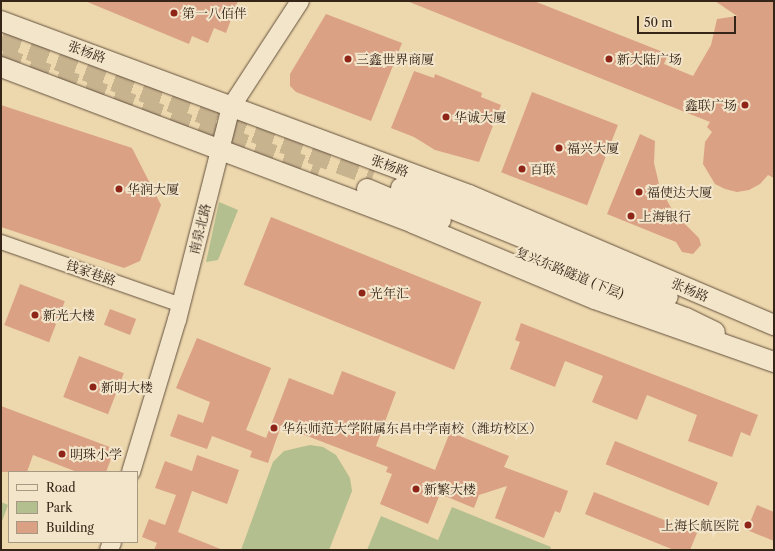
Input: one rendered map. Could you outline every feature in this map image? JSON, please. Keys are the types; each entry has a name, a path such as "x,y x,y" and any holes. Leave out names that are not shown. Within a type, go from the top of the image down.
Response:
{"main road":[{"name":"张杨路","path":"1,21 469,195 774,326"},
{"path":"1,67 220,148 413,223 594,299 773,362"},
{"name":"复兴东路隧道 (下层)","path":"773,362 686,318 594,284 370,182 678,301 774,326"}],"street":[{"name":"南泉北路","path":"131,471 181,305 230,107 300,1"},
{"name":"钱家巷路","path":"1,242 181,305"}],"green space":[{"path":"219,202 238,210 218,260 206,262"},
{"path":"310,445 323,447 336,455 350,478 352,491 329,550 241,550 273,462 284,451"},
{"path":"1,502 8,505 1,524"},
{"path":"452,507 551,547 550,550 367,550 381,516 438,540"}],"building":[{"name":"第一八佰伴","path":"85,1 238,1 226,33 214,28 208,43 192,36 189,44"},
{"path":"407,1 534,1 668,54 664,64 693,76 711,45 717,19 737,16 715,1 774,1 774,178 768,175 760,184 749,190 737,192 725,189 715,184 703,164 705,142 712,132 707,127 710,122"},
{"name":"三鑫世界商厦","path":"326,14 402,43 371,121 296,92 290,86 290,74"},
{"name":"华诚大厦","path":"414,71 434,78 435,74 482,93 481,97 501,105 479,162 435,150 414,137 391,128"},
{"name":"福兴大厦","path":"532,92 618,125 587,205 501,172"},
{"path":"1,105 132,148 161,205 140,261 124,268 1,227"},
{"name":"福使达大厦","path":"640,134 655,141 654,163 660,188 674,213 699,238 701,245 693,254 682,252 676,242 607,214"},
{"name":"光年汇","path":"271,217 481,302 454,370 244,285"},
{"name":"新光大楼","path":"20,284 65,301 49,342 4,325"},
{"path":"110,309 136,319 130,335 104,325"},
{"path":"521,323 758,415 750,436 741,432 732,457 688,441 697,415 647,395 637,420 592,402 603,376 565,361 555,387 510,369 520,342 515,340"},
{"path":"197,338 271,368 246,430 266,438 289,378 333,395 342,371 396,392 376,446 435,470 450,432 509,456 504,467 568,491 560,513 555,511 544,538 495,518 507,486 479,495 474,508 440,494 428,524 380,504 392,474 386,472 388,467 281,426 268,463 250,457 252,451 212,436 207,449 170,436 178,414 203,423 210,402 176,388"},
{"name":"新明大楼","path":"79,356 124,373 108,414 63,397"},
{"path":"1,406 115,449 106,471 74,471 33,455 27,471 1,472"},
{"path":"615,441 718,483 709,506 606,464"},
{"path":"197,455 239,470 227,504 192,491 178,532 223,550 154,550 157,543 142,537 149,519 165,525 176,495 155,488 165,461 192,471"},
{"path":"594,492 697,533 690,550 674,550 585,514"},
{"path":"757,505 774,512 774,541 747,530"}],"tunnel":[{"path":"1,40 373,176"},
{"path":"1,57 319,171"}],"place":[{"name":"第一八佰伴","path":"174,13"},
{"name":"三鑫世界商厦","path":"348,59"},
{"name":"新大陆广场","path":"609,59"},
{"name":"鑫联广场","path":"745,105"},
{"name":"华诚大厦","path":"446,117"},
{"name":"福兴大厦","path":"559,148"},
{"name":"百联","path":"522,169"},
{"name":"华润大厦","path":"119,189"},
{"name":"福使达大厦","path":"639,192"},
{"name":"上海银行","path":"631,216"},
{"name":"光年汇","path":"362,293"},
{"name":"新光大楼","path":"35,315"},
{"name":"新明大楼","path":"93,387"},
{"name":"华东师范大学附属东昌中学南校（潍坊校区）","path":"274,428"},
{"name":"明珠小学","path":"62,454"},
{"name":"新繁大楼","path":"416,489"},
{"name":"上海长航医院","path":"748,525"}]}
